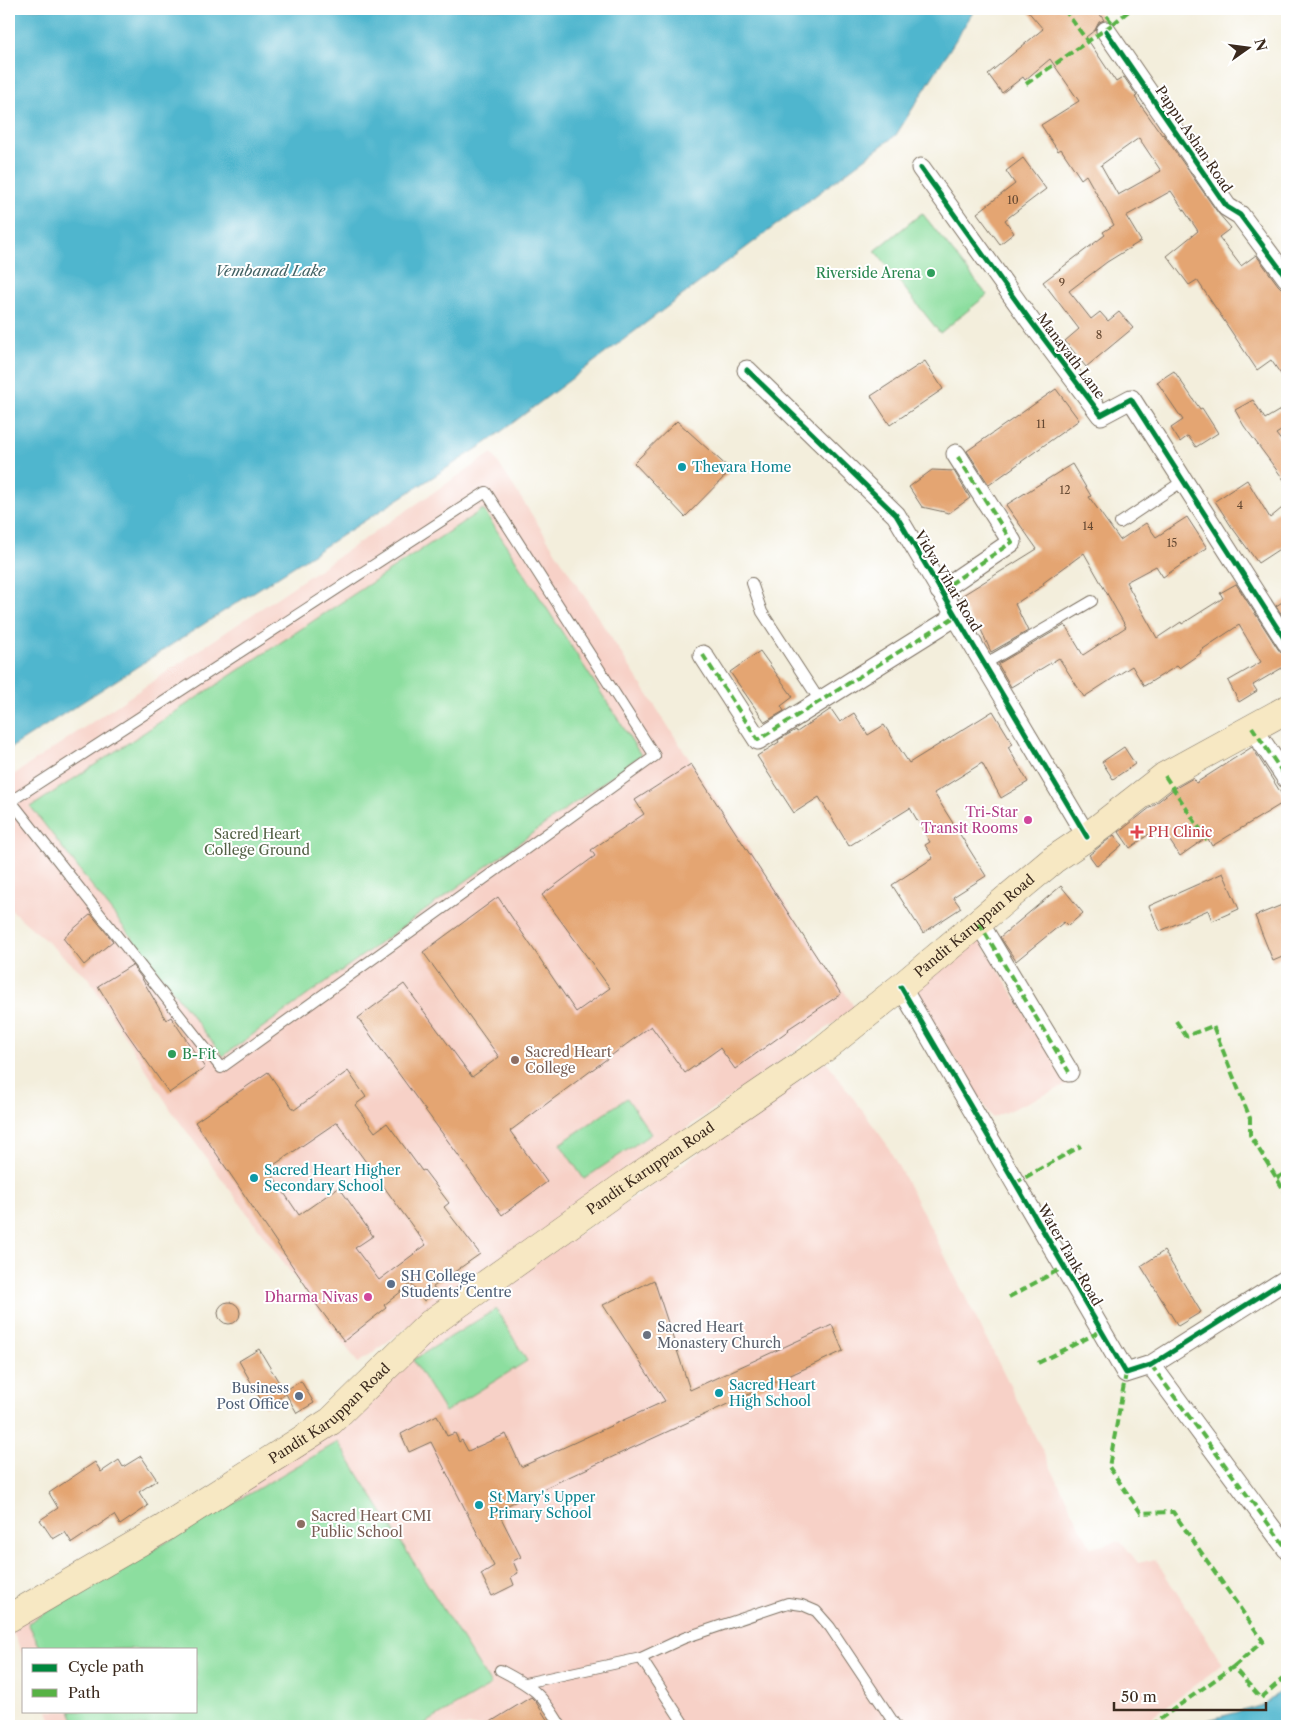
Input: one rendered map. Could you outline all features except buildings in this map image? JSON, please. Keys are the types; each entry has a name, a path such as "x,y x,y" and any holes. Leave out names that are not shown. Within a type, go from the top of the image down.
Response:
{"main road":[{"name":"Pandit Karuppan Road","path":"9,1618 164,1528 331,1421 430,1324 621,1188 816,1055 979,923 1053,860 1087,837 1173,771 1287,709"}],"street":[{"name":"Pappu Ashan Road","path":"1106,31 1227,206 1240,215 1287,278"},
{"name":"Manayath Lane","path":"921,168 1029,319 1101,415 1131,398 1287,643"},
{"name":"Vidya Vihar Road","path":"747,370 896,515 1087,837"},
{"path":"940,591 1012,542 956,454"},
{"path":"703,655 758,740 956,616"},
{"path":"1252,727 1287,778"},
{"path":"979,923 1069,1072"},
{"name":"Water Tank Road","path":"901,987 1126,1373 1151,1365 1287,1279"},
{"path":"1151,1365 1287,1549"}],"lane":[{"path":"1120,523 1183,482"},
{"path":"486,492 655,756 222,1068 11,801 486,492"},
{"path":"752,583 762,612 820,701"},
{"path":"984,664 1092,601"},
{"path":"525,1683 641,1658 684,1638 788,1603 802,1605 816,1611 830,1627 896,1726"},
{"path":"641,1658 685,1726"},
{"path":"500,1670 525,1683 537,1692 561,1726"}],"shaded area":[{"path":"492,453 686,754 855,1008 358,1363 173,1113 89,979 9,908 9,778"},
{"path":"979,938 1069,1084 992,1118 913,991"},
{"path":"826,1061 886,1143 934,1234 1091,1548 1121,1541 1138,1563 1155,1559 1223,1664 1140,1726 54,1726 48,1712 198,1712 198,1648 22,1648 22,1653 10,1626 357,1415 433,1331 680,1166"}],"green space":[{"name":"Riverside Arena","path":"922,213 987,295 940,333 875,251"},
{"name":"Sacred Heart College Ground","path":"483,509 641,755 223,1056 31,807"},
{"path":"627,1098 651,1134 584,1179 560,1144"},
{"path":"496,1309 527,1361 445,1412 413,1360"},
{"name":"Sacred Heart CMI Public School","path":"338,1442 491,1685 421,1726 77,1726 70,1712 198,1712 198,1648 40,1648 28,1623"}],"water":[{"name":"Vembanad Lake","path":"9,9 975,9 896,135 486,443 9,749"},
{"path":"1287,1685 1287,1726 1197,1726 1204,1721 1264,1705"}],"marked path":[{"path":"1064,9 1088,42"},
{"path":"1026,84 1113,24 1101,9"},
{"path":"1113,24 1131,9"},
{"path":"940,591 1012,542 956,454"},
{"path":"703,655 758,740 956,616"},
{"path":"1252,727 1287,779"},
{"path":"1165,776 1207,840"},
{"path":"979,923 1069,1072"},
{"path":"1176,1021 1186,1036 1213,1026 1250,1118 1250,1135 1287,1195"},
{"path":"1015,1183 1081,1146"},
{"path":"1277,1178 1287,1172"},
{"path":"1009,1297 1064,1267"},
{"path":"1038,1363 1101,1331"},
{"path":"1151,1365 1287,1549"},
{"path":"1126,1373 1109,1467 1141,1513 1173,1512 1263,1641 1233,1667"},
{"path":"1150,1726 1233,1667 1261,1698 1287,1675"}],"cycle path":[{"path":"1106,31 1227,207 1240,215 1287,278"},
{"path":"921,168 1029,319 1101,415 1131,399 1287,643"},
{"path":"747,370 896,515 1087,837"},
{"path":"901,987 1126,1373 1151,1365 1287,1279"}],"place":[{"name":"Riverside Arena","path":"931,273"},
{"name":"Thevara Home","path":"682,467"},
{"name":"Tri-Star Transit Rooms","path":"1028,820"},
{"name":"PH Clinic","path":"1137,832"},
{"name":"B-Fit","path":"172,1054"},
{"name":"Sacred Heart College","path":"515,1060"},
{"name":"Sacred Heart Higher Secondary School","path":"254,1178"},
{"name":"SH College Students' Centre","path":"391,1284"},
{"name":"Dharma Nivas","path":"368,1297"},
{"name":"Sacred Heart Monastery Church","path":"647,1335"},
{"name":"Sacred Heart High School","path":"719,1393"},
{"name":"Business Post Office","path":"299,1396"},
{"name":"St Mary's Upper Primary School","path":"479,1505"},
{"name":"Sacred Heart CMI Public School","path":"301,1524"}]}
